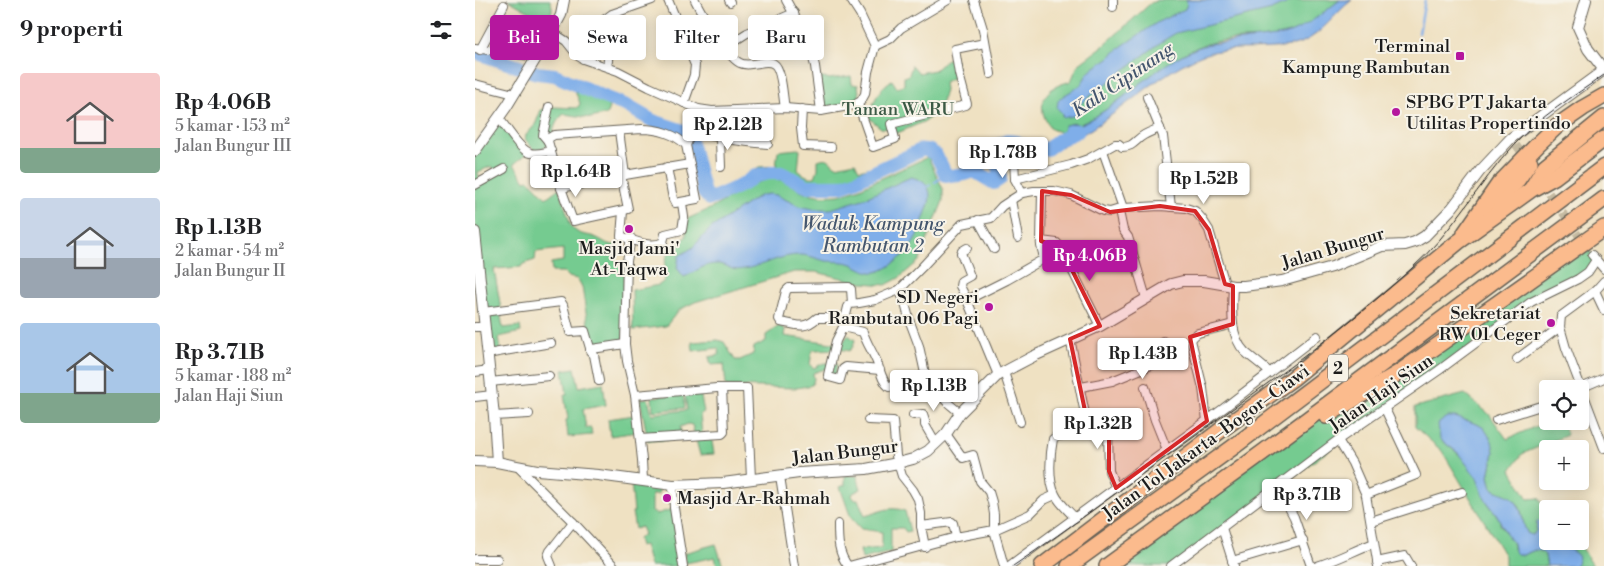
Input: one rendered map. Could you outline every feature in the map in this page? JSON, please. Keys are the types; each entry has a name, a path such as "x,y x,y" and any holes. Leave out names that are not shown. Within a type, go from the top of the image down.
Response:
{"highway":[{"path":"1458,242 1499,184 1538,144 1557,126 1604,96"},
{"path":"1472,232 1490,207 1516,182 1536,154 1572,125 1604,107"},
{"path":"1532,189 1545,166 1604,118"},
{"path":"1042,566 1221,430 1293,378 1458,242 1532,189 1554,177 1604,138"},
{"name":"Jalan Tol Jakarta–Bogor–Ciawi","path":"1069,566 1239,442 1604,167"},
{"name":"2","path":"1107,566 1604,199"},
{"path":"1262,453 1400,372 1604,228"}],"street":[{"path":"559,19 564,0"},
{"path":"607,66 609,60 602,32 604,20 613,14 651,0"},
{"path":"668,0 695,65 695,74 684,103"},
{"path":"695,0 703,15"},
{"path":"786,0 808,40 815,66 821,110"},
{"path":"559,37 583,59 607,66 698,109 712,111 785,108 821,110 858,104 865,94 875,46 860,14 851,0"},
{"path":"975,0 991,74"},
{"path":"1585,0 1579,27 1581,37 1604,70"},
{"path":"875,46 890,39 901,28 944,1"},
{"path":"478,49 504,5"},
{"path":"738,39 793,13"},
{"path":"858,104 873,148 895,139 891,124 967,104 955,49 985,43"},
{"path":"475,151 499,118 535,60"},
{"path":"735,60 737,63 745,65 762,62 775,64 778,69 785,108"},
{"name":"Jalan Bungur","path":"475,461 497,462 518,467 643,480 673,485 723,483 866,468 898,464 913,459 936,444 946,434 960,413 1001,374 1100,326 1171,284 1183,281 1204,281 1244,286 1282,281 1305,276 1382,246 1415,242 1425,236 1452,208 1480,171 1604,70"},
{"path":"475,84 514,94"},
{"path":"1147,97 1163,136 1171,207"},
{"path":"549,107 543,135 548,142 561,188 574,222 628,209 619,130"},
{"path":"667,167 674,201 682,203 697,198 685,142 692,132 698,109"},
{"path":"802,109 801,128 803,146 831,147"},
{"path":"499,118 526,151 533,154 551,151"},
{"path":"1015,179 1071,165 1088,159 1115,144 1125,148 1160,128"},
{"path":"548,142 551,136 554,135 649,129 685,142"},
{"path":"692,132 720,138 768,144"},
{"path":"720,138 721,167"},
{"path":"1006,151 1014,159 1015,179 1022,193"},
{"path":"1103,151 1121,212 1123,230 1128,237 1146,298"},
{"path":"561,188 690,164"},
{"path":"475,185 504,169"},
{"path":"967,300 1042,260 1043,255 1040,243 1042,191"},
{"path":"880,370 845,367 840,380 828,375 834,346 849,306 853,303 875,300 899,290 962,224 991,218 1002,206 1022,193 1054,191 1071,195 1103,211 1110,212 1171,207 1195,211 1209,230 1229,285 1233,324 1240,346 1270,373"},
{"path":"1011,200 1017,238"},
{"path":"623,211 620,233 623,237 639,242 660,244 663,242 665,234 682,230 684,218 682,203"},
{"path":"978,220 994,249"},
{"path":"475,232 483,312 480,327 487,354 497,462"},
{"path":"631,238 627,261 625,344 635,395 643,480"},
{"path":"1041,241 1057,243 1061,248 1100,326"},
{"path":"967,248 961,253 970,276 961,282 960,286 1001,374 1020,422"},
{"name":"Jalan Haji Siun","path":"1171,566 1338,440 1385,409 1531,302 1579,280 1588,272 1594,258 1604,269"},
{"path":"1577,380 1565,348 1560,327 1561,316 1595,291 1604,281"},
{"path":"853,303 849,287 789,288 786,291 779,319 781,322 805,326 817,318 844,322 863,332 884,382 889,387 926,378"},
{"path":"899,290 919,346 926,378 960,413"},
{"path":"1595,291 1604,310"},
{"path":"483,312 563,303 571,332 585,331 590,351 594,355 599,382"},
{"path":"1207,421 1203,388 1191,340 1198,333 1233,324"},
{"path":"1517,359 1560,327"},
{"path":"1009,566 1207,421 1317,336"},
{"path":"1071,339 1081,387 1082,405 1089,430"},
{"path":"1081,387 1112,381 1161,361 1165,357 1166,352 1163,341"},
{"path":"487,354 551,344"},
{"path":"590,348 625,344"},
{"path":"475,372 489,370"},
{"path":"490,382 549,376"},
{"path":"1589,388 1604,378"},
{"path":"1145,387 1167,450"},
{"path":"635,395 722,388 747,388 751,479"},
{"path":"640,439 722,434 724,432 722,388"},
{"path":"475,397 492,395"},
{"path":"1496,420 1539,407"},
{"path":"1366,495 1416,475 1385,409"},
{"path":"1589,410 1604,448"},
{"path":"494,416 529,414"},
{"path":"913,415 923,414 925,425 936,444"},
{"path":"868,420 893,421 898,464 902,476 918,499 925,546"},
{"path":"1075,518 1055,495 1051,482 1050,471 1053,439 1057,436 1089,430 1107,430 1109,432 1109,471 1116,488"},
{"path":"946,434 963,458 973,455 980,481 989,492 994,514 994,530 1003,566"},
{"path":"1338,440 1352,462 1366,495 1378,564 1405,556 1411,566"},
{"path":"518,467 614,566"},
{"path":"780,476 794,566"},
{"path":"673,485 674,508 683,566"},
{"path":"1278,487 1303,540 1311,566"},
{"path":"1288,506 1320,494 1328,494 1341,489"},
{"path":"1371,521 1462,492"},
{"path":"838,524 839,548 841,555 849,566 956,537 994,530 1030,514 1044,500 1055,495"},
{"path":"552,566 548,556 550,550 573,522"},
{"path":"921,526 952,522 956,537"},
{"path":"1222,528 1233,563 1303,540"},
{"path":"1317,566 1374,544"},
{"path":"475,559 497,558"}],"highlighted area":[{"path":"1042,191 1071,195 1110,212 1160,206 1195,211 1209,230 1225,284 1233,286 1233,324 1190,337 1207,421 1116,488 1109,471 1109,430 1089,430 1070,339 1100,326 1061,248 1041,241"}],"green space":[{"path":"508,0 550,0 552,6 550,15 535,15"},
{"path":"1158,0 1340,0 1312,22 1293,32 1269,37 1219,41 1196,48 1165,65 1095,117 1079,125 1075,123 1065,125 1062,133 1051,129 1043,114 1044,98 1047,94 1056,86 1071,81 1078,65 1103,46 1151,3"},
{"name":"Taman WARU","path":"947,59 955,60 957,76 944,82 945,90 939,112 923,122 895,134 893,129 881,128 869,118 877,96 883,87 892,80 897,88 904,85 904,77 909,75 912,65 919,73 935,70"},
{"path":"851,76 852,84 858,85 860,102 822,108 818,77 829,79"},
{"path":"576,87 606,103 609,107 607,114 591,118 564,114 555,126 553,140 545,147 534,150 525,139 526,135 535,125 541,110 553,107 576,108 580,103 574,89"},
{"path":"500,119 529,152 514,164 525,181 529,180 546,198 559,188 571,226 580,233 615,245 614,258 617,262 624,263 623,341 620,343 591,344 582,287 578,280 569,277 564,272 552,272 551,263 563,261 563,249 536,252 535,260 523,264 521,267 494,269 501,309 486,311 475,222 475,186 495,172 492,166 478,172 480,181 475,183 475,151"},
{"path":"800,150 798,170 808,177 815,177 818,169 818,160 824,158 836,166 855,162 859,170 868,168 869,173 864,177 846,183 813,184 779,171 756,173 756,169 759,167 776,166 778,151"},
{"path":"928,157 943,189 943,201 919,261 899,278 886,285 862,283 816,272 794,272 695,302 679,310 666,326 633,330 632,290 659,285 664,281 667,255 686,237 687,219 712,208 753,184 772,178 784,181 806,193 823,196 839,195 858,189"},
{"path":"1583,242 1596,260 1588,272 1531,302 1171,566 1107,566 1262,453 1400,372"},
{"path":"500,311 503,328 520,326 521,332 499,337 501,351 491,353 486,313"},
{"path":"779,326 785,329 784,336 839,344 842,344 848,335 855,340 853,347 849,351 837,349 812,350 810,365 814,368 824,363 837,364 835,376 831,378 828,368 813,373 812,385 797,388 726,386 724,364 711,365 709,357 719,355 718,348 693,351 692,342 718,340 724,342 735,360 740,360 753,354 754,347 766,341 766,335"},
{"path":"575,368 579,387 603,383 606,405 583,409 586,428 591,428 592,435 568,437 566,420 568,419 564,395 567,394 563,370"},
{"path":"700,392 704,412 700,414 702,434 711,435 714,454 700,455 692,425 688,424 680,427 683,439 648,441 640,399 648,398 652,414 687,410 685,394"},
{"path":"683,394 685,408 653,411 652,397"},
{"path":"1465,394 1489,414 1507,439 1539,425 1539,430 1565,430 1567,435 1555,440 1539,440 1539,447 1522,454 1511,470 1528,499 1539,498 1540,500 1539,522 1537,522 1536,531 1533,535 1528,534 1526,531 1521,509 1517,503 1511,497 1492,488 1489,476 1494,452 1477,424 1468,421 1440,439 1461,456 1477,478 1485,499 1513,543 1513,549 1523,555 1535,550 1541,551 1545,555 1547,566 1505,566 1505,556 1442,451 1415,427 1415,407"},
{"path":"635,415 638,432 610,436 608,419"},
{"path":"845,475 857,476 861,489 853,493 852,496 854,499 858,499 865,516 889,509 905,511 910,531 906,532 903,528 891,528 891,552 862,559 860,550 882,548 882,532 861,529 851,518 840,487 845,485"},
{"path":"631,482 659,484 659,494 652,494 652,512 657,514 673,509 680,566 650,566 644,545 640,546 638,539 644,534 641,527 635,529 632,512 634,512"},
{"path":"716,544 723,566 717,566 715,557 686,563 684,553"},
{"path":"1567,550 1583,550 1593,566 1575,566 1577,563"}],"water":[{"path":"1186,0 1294,0 1272,10 1176,33 1161,42 1076,107 1077,115 1063,118 1057,108 1058,101 1063,96 1080,86 1088,73 1122,46 1158,22 1185,9"},
{"path":"1340,0 1352,0 1323,28 1303,42 1277,48 1224,50 1198,57 1173,70 1098,125 1061,147 1062,133 1065,125 1075,123 1079,125 1096,116 1158,70 1191,51 1209,44 1284,35 1307,24"},
{"name":"Waduk Kampung Rambutan 2","path":"911,177 918,179 927,186 930,200 912,245 902,257 882,270 870,272 849,263 826,261 800,255 793,255 739,270 714,264 700,268 684,277 677,268 679,256 692,248 711,228 762,195 776,195 799,206 814,209 831,209 863,199"},
{"path":"1448,417 1455,417 1484,428 1492,441 1494,452 1489,476 1492,488 1509,496 1517,504 1528,534 1533,535 1536,531 1537,522 1539,521 1539,550 1570,550 1579,557 1575,566 1547,566 1545,555 1541,551 1535,550 1523,555 1517,554 1514,551 1513,543 1507,536 1497,515 1485,499 1477,478 1458,453 1440,439 1438,424"}],"waterway":[{"path":"1419,33 1425,0"},
{"name":"Kali Cipinang","path":"475,52 537,73 555,75 627,106 653,121 686,132 691,142 704,193 710,199 742,185 755,176 770,173 781,173 808,186 841,186 921,150 934,154 946,175 953,176 974,171 994,183 1000,179 996,152 999,145 1007,141 1017,142 1028,147 1047,149 1059,140 1078,131"},
{"path":"935,182 946,175"}],"tunnel":[{"path":"1516,145 1526,159"},
{"path":"1542,183 1592,255"}],"tram line":[{"path":"1013,566 1273,380 1384,293 1426,255 1502,159 1535,124 1604,75"}],"place":[{"name":"Terminal Kampung Rambutan","path":"1460,56"},
{"name":"SPBG PT Jakarta Utilitas Propertindo","path":"1396,112"},
{"name":"Masjid Jami' At-Taqwa","path":"629,229"},
{"name":"SD Negeri Rambutan 06 Pagi","path":"989,307"},
{"name":"Sekretariat RW 01 Ceger","path":"1551,323"},
{"name":"Masjid Ar-Rahmah","path":"667,498"}]}
